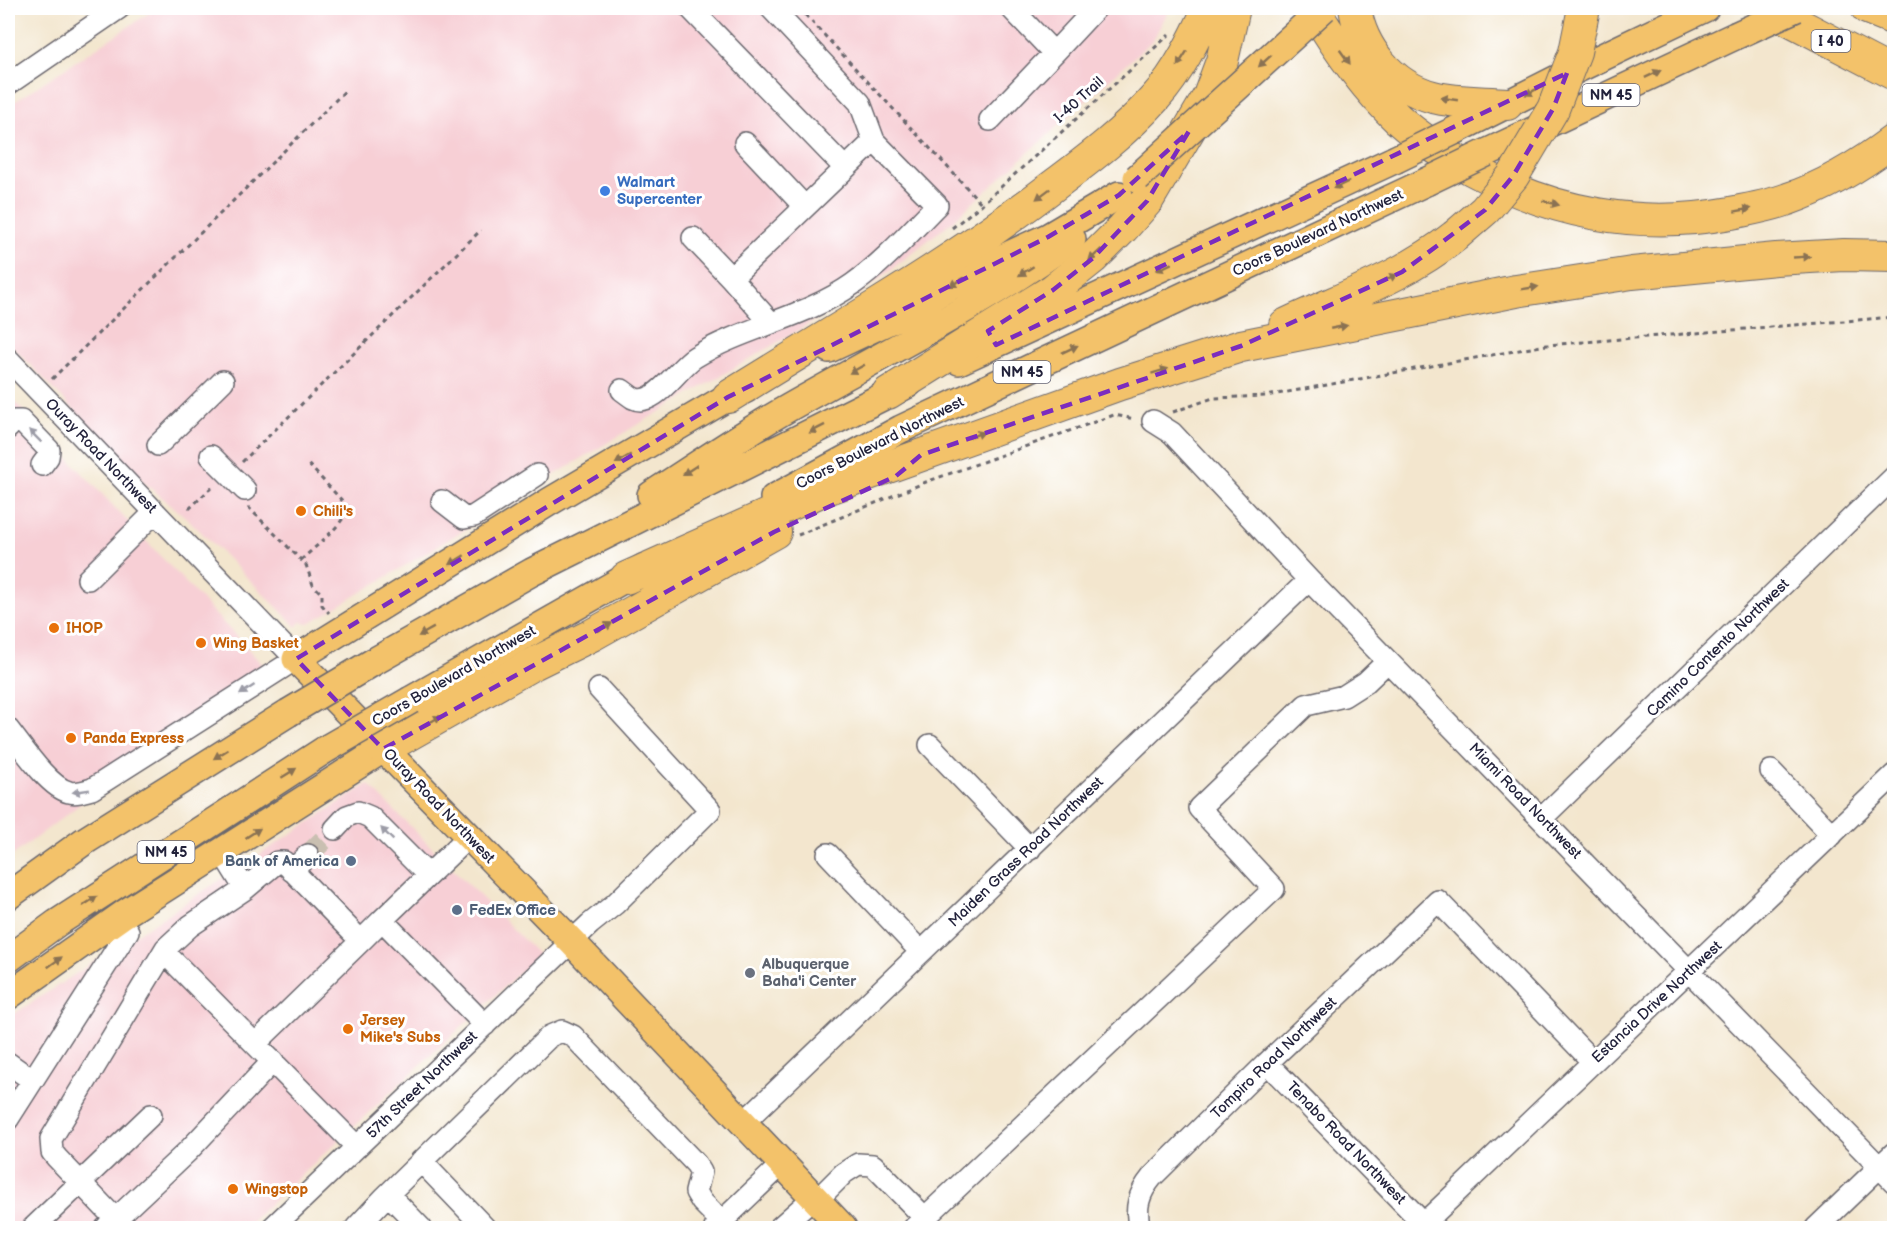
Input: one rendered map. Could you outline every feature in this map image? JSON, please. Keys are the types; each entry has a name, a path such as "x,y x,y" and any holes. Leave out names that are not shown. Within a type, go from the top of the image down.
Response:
{"highway":[{"path":"728,397 971,246 1115,139 1158,96 1192,43 1209,8"},
{"path":"888,393 1053,290 1093,258 1123,228 1147,201 1209,96 1222,61 1234,8"},
{"path":"1313,8 1347,60 1372,92 1416,133 1442,153 1490,180 1547,203 1610,217 1666,221 1688,220 1759,208 1789,199 1845,174 1894,140"},
{"path":"1355,8 1361,33 1370,50 1396,79 1433,97 1507,104"},
{"path":"1240,346 1402,272 1435,252 1485,210 1513,176 1553,109 1575,52 1584,8"},
{"name":"I 40","path":"1767,8 1894,74"},
{"path":"1867,8 1894,19"},
{"path":"626,578 821,491 1120,384 1240,346 1516,291 1632,273 1776,259 1844,255 1894,256"},
{"path":"383,749 774,532 896,476 921,455"}],"main road":[{"path":"532,572 775,416 981,299 1049,256 1078,235 1324,8"},
{"name":"Coors Boulevard Northwest","path":"8,959 116,884 326,749 626,578 902,429 1796,8"},
{"name":"NM 45","path":"8,896 84,842 288,712 532,572 888,393 1060,316 1394,160 1702,9"},
{"path":"296,659 549,502 728,397 899,316 987,265 1048,237 1128,187"},
{"name":"Ouray Road Northwest","path":"296,659 572,942 843,1228"},
{"path":"8,996 124,914 383,749"}],"street":[{"path":"8,84 119,8"},
{"path":"690,8 845,168"},
{"path":"622,390 634,399 644,401 657,393 693,358 817,304 851,285 873,268 937,205 874,141 860,103 771,8"},
{"path":"1013,8 1054,53"},
{"path":"990,120 1096,8"},
{"path":"730,278 874,141"},
{"path":"746,143 805,207"},
{"path":"693,238 771,323"},
{"name":"Ouray Road Northwest","path":"8,359 296,659"},
{"path":"158,445 223,381"},
{"path":"8,428 14,421 21,422 49,450 48,457 42,465"},
{"name":"Miami Road Northwest","path":"1153,421 1172,433 1309,580 1689,971 1887,1160 1894,1182"},
{"path":"211,456 246,498"},
{"path":"442,501 464,518 474,516 537,475"},
{"name":"Camino Contento Northwest","path":"1542,818 1894,477"},
{"path":"88,579 155,512"},
{"name":"Maiden Grass Road Northwest","path":"743,1123 1309,580"},
{"path":"8,729 49,779 68,792 80,793 92,789 296,659"},
{"path":"779,1228 844,1173 858,1164 873,1164 920,1223 1275,889 1200,808 1306,705 1344,696 1366,682 1388,661"},
{"name":"57th Street Northwest","path":"272,1228 572,942 615,904 710,810 599,689"},
{"path":"930,745 1030,849"},
{"path":"1771,771 1832,835"},
{"name":"Estancia Drive Northwest","path":"1421,1226 1894,775"},
{"path":"335,829 347,816 352,814 358,812 370,817 428,875"},
{"path":"255,1044 469,836"},
{"path":"222,852 245,889"},
{"path":"828,854 921,952"},
{"path":"292,871 308,855"},
{"path":"273,1061 115,1225 52,1152 51,1139 164,952 177,936 245,889 277,862 284,862 361,941"},
{"name":"Tompiro Road Northwest","path":"1140,1228 1137,1203 1144,1187 1267,1063 1438,901 1593,1062"},
{"path":"382,920 485,1025"},
{"path":"8,1119 128,931"},
{"path":"164,952 357,1147"},
{"path":"356,1228 421,1161 550,1036 562,1031 573,1036 696,1164 701,1172 696,1192 718,1225 782,1164"},
{"path":"8,1063 32,1080"},
{"name":"Tenabo Road Northwest","path":"1267,1063 1421,1226"},
{"path":"33,1228 151,1115"},
{"path":"1816,1228 1887,1160"},
{"path":"421,1161 485,1228"},
{"path":"388,1194 421,1228"}],"path":[{"name":"I-40 Trail","path":"799,8 982,204 1163,41 1173,28"},
{"path":"52,379 346,90"},
{"path":"189,509 481,230"},
{"path":"792,537 926,482 1114,415 1153,421 1213,398 1266,396 1547,345 1894,317"},
{"path":"301,560 321,542 346,514 349,507 307,463"},
{"path":"246,498 306,565 313,585 322,594 322,605 331,614"}],"highlighted area":[{"path":"1567,73 1553,109 1513,176 1485,210 1402,272 1241,346 921,455 896,476 774,532 383,749 296,659 728,397 1048,237 1119,195 1189,131 1147,201 1093,258 1053,290 988,331 996,345"}],"shaded area":[{"path":"157,8 219,8 222,10 225,8 1170,8 1153,40 955,219 860,294 632,428 347,601 309,623 301,622 297,627 189,520 140,479 8,342 8,106"},
{"path":"8,394 263,665 8,859"},
{"path":"368,784 539,955 244,1228 8,1228 8,1018"}],"tunnel":[{"path":"308,855 335,829"}],"place":[{"name":"Walmart Supercenter","path":"605,191"},
{"name":"Chili's","path":"301,511"},
{"name":"IHOP","path":"54,628"},
{"name":"Wing Basket","path":"201,643"},
{"name":"Panda Express","path":"71,738"},
{"name":"Bank of America","path":"351,861"},
{"name":"FedEx Office","path":"457,910"},
{"name":"Albuquerque Baha'i Center","path":"750,973"},
{"name":"Jersey Mike's Subs","path":"348,1029"},
{"name":"Wingstop","path":"233,1189"}]}
